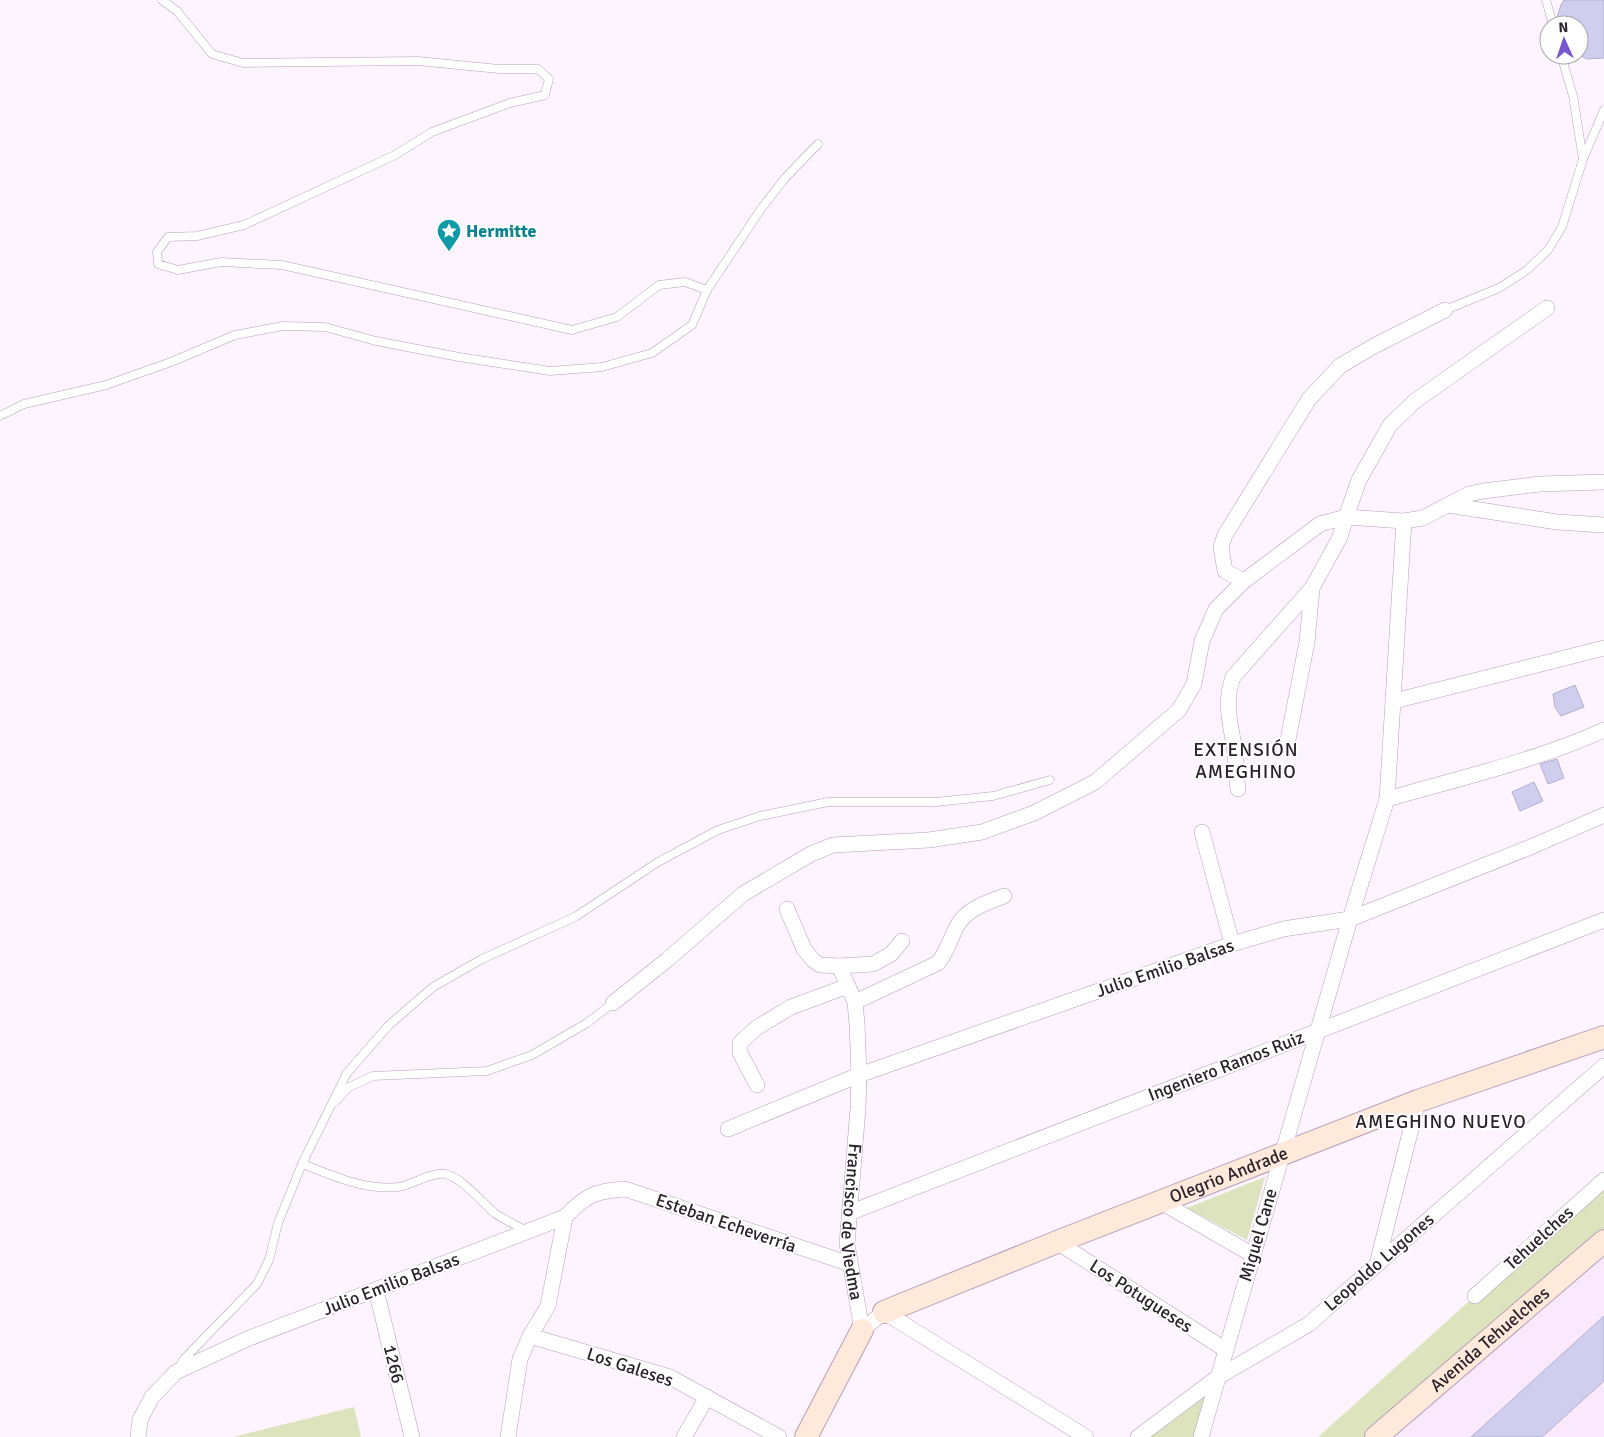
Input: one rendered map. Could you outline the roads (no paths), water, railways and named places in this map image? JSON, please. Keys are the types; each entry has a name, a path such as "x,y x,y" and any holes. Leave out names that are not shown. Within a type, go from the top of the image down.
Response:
{"street":[{"path":"1238,789 1228,708 1228,691 1233,677 1312,588 1340,537 1359,480 1390,425 1415,401 1547,308"},
{"path":"1244,581 1225,571 1221,547 1225,535 1309,399 1340,366 1374,346 1445,310"},
{"path":"613,1003 667,960 743,894 811,854 832,845 929,840 982,832 1034,813 1095,782 1179,710 1194,684 1202,641 1216,609 1244,581 1320,524 1346,517 1404,521 1423,518 1469,494 1483,491 1540,484 1604,482"},
{"path":"1448,506 1557,522 1604,525"},
{"name":"Miguel Cane","path":"1202,1437 1350,919 1387,799 1404,521"},
{"path":"1286,745 1307,642 1312,588"},
{"path":"1394,700 1604,648"},
{"path":"1387,799 1531,758 1579,742 1604,730"},
{"name":"Julio Emilio Balsas","path":"728,1130 859,1075 1232,944 1282,930 1350,919 1533,846 1604,815"},
{"path":"1202,832 1232,944"},
{"path":"855,1002 938,963 945,954 957,925 966,913 1004,896"},
{"path":"787,909 804,949 812,960 820,965 873,964 890,954 902,941"},
{"name":"Ingeniero Ramos Ruiz","path":"849,1213 1604,920"},
{"name":"Francisco de Viedma","path":"839,966 855,1002 858,1024 858,1108 847,1244 862,1330"},
{"path":"756,1085 740,1053 740,1044 756,1028 790,1007 848,986"},
{"name":"Olegrio Andrade","path":"862,1330 884,1312 1057,1242 1418,1101 1604,1037"},
{"name":"Leopoldo Lugones","path":"1138,1437 1218,1377 1310,1324 1604,1066"},
{"path":"1377,1264 1418,1101"},
{"name":"Tehuelches","path":"1475,1296 1604,1180"},
{"name":"Esteban Echeverría","path":"602,1191 625,1189 850,1264"},
{"name":"Julio Emilio Balsas","path":"176,1372 247,1339 565,1217 581,1201 602,1191"},
{"path":"1161,1202 1253,1255"},
{"path":"508,1437 520,1359 530,1336 548,1306 565,1217"},
{"name":"Avenida Tehuelches","path":"1376,1437 1604,1241"},
{"name":"Los Potugueses","path":"1057,1242 1226,1350"},
{"name":"1266","path":"376,1290 412,1437"},
{"path":"884,1312 1086,1437"},
{"path":"806,1437 862,1330"},
{"name":"Los Galeses","path":"530,1336 670,1377 779,1437"},
{"path":"138,1437 140,1420 152,1397 176,1372"},
{"path":"684,1437 707,1397"}],"lane":[{"path":"162,0 177,11 212,54 243,63 418,60 499,69 538,69 549,79 545,95 510,103 432,132 395,155 244,225 197,236 168,238 157,252 158,264 178,270 221,262 282,265 572,330 617,317 659,285 685,282 707,290"},
{"path":"1546,0 1550,15"},
{"path":"1564,65 1573,96 1583,159"},
{"path":"1445,310 1499,288 1527,270 1548,250 1562,226 1583,159 1604,110"},
{"path":"0,416 24,404 106,385 172,362 235,335 283,326 325,327 376,341 459,357 550,371 602,367 652,354 692,325 707,290 773,193 818,144"},
{"path":"176,1372 184,1359 257,1284 269,1260 278,1223 302,1164 347,1073 389,1025 434,987 482,959 575,917 658,862 718,830 760,816 828,802 936,802 993,796 1050,780"},
{"path":"329,1110 349,1087 373,1076 488,1071 532,1055 587,1023 613,1003"},
{"path":"302,1164 362,1185 375,1187 399,1187 445,1174 459,1181 496,1214 528,1231"}],"place":[{"name":"Hermitte","path":"449,252"}],"district":[{"name":"EXTENSIÓN AMEGHINO","path":"1246,760"},
{"name":"AMEGHINO NUEVO","path":"1441,1121"}]}
